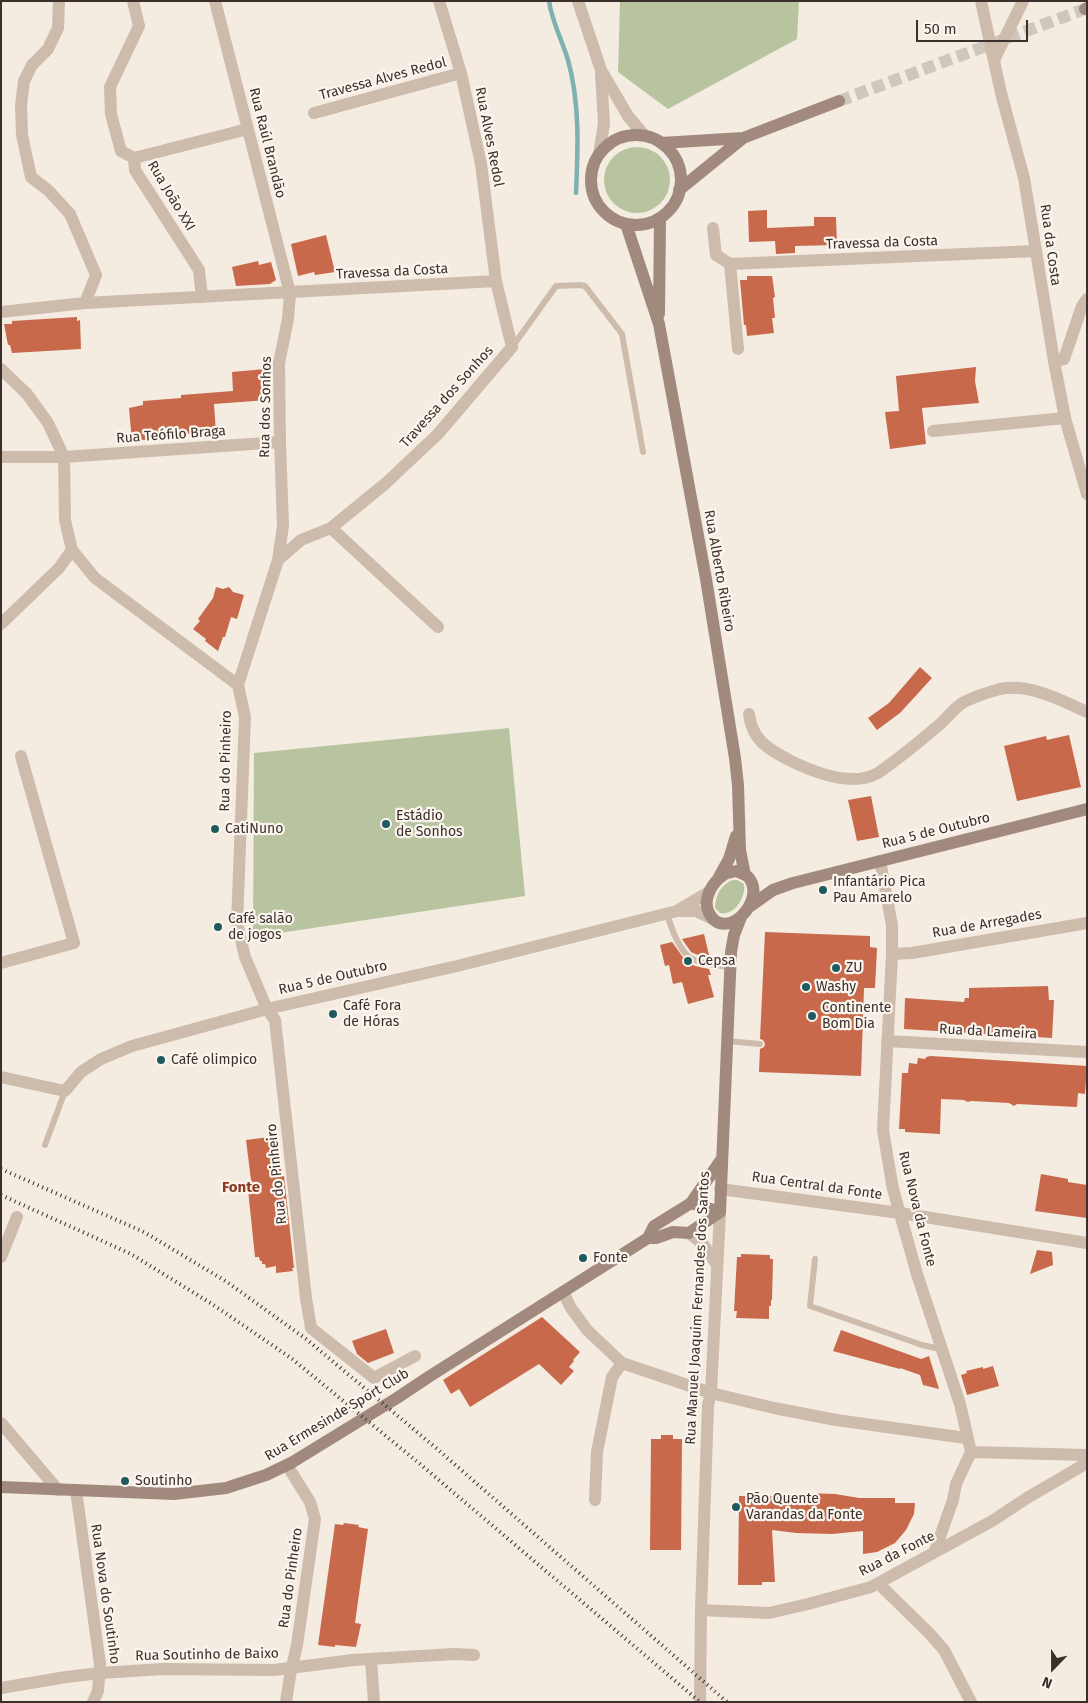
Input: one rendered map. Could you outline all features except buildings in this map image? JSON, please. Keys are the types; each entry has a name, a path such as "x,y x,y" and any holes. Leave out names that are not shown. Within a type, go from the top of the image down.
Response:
{"main road":[{"path":"680,190 743,138 839,100"},
{"path":"632,135 645,136 661,143 671,152 678,164 680,190 676,201 660,218 644,224 626,224 612,218 601,209 594,196 591,182 592,168 599,154 619,138 632,135"},
{"path":"661,143 743,138"},
{"name":"Rua Alberto Ribeiro","path":"659,324 660,218"},
{"name":"Rua Alberto Ribeiro","path":"626,224 659,324 706,579 735,758 738,785 740,850 747,877"},
{"name":"Rua 5 de Outubro","path":"745,912 773,890 792,883 1087,809"},
{"name":"Rua Alberto Ribeiro","path":"713,886 729,860 738,826"},
{"path":"716,921 732,923 745,912 753,894 752,885 747,877 736,871 726,873 713,886 706,902 707,910 728,937 732,952"},
{"name":"Rua 5 de Outubro","path":"747,877 764,883 792,883"},
{"name":"Rua Manuel Joaquim Fernandes dos Santos","path":"720,1212 732,952 734,935 745,912"},
{"name":"Rua Ermesinde Sport Club","path":"1,1487 174,1494 226,1488 266,1475 287,1465 397,1398 648,1238 654,1226 691,1203 721,1160"},
{"path":"691,1203 720,1212"},
{"path":"689,1234 720,1212"},
{"name":"Rua Ermesinde Sport Club","path":"648,1238 656,1238 673,1232 689,1234"}],"street":[{"path":"59,1 58,28 48,49 32,65 24,81 21,105 22,135 31,177 49,191 70,214 96,276 85,303"},
{"name":"Rua João XXI","path":"133,1 139,26 110,87 111,114 122,151 134,158 135,170 199,270 202,297"},
{"name":"Rua Raúl Brandão","path":"215,1 290,292"},
{"name":"Rua Alves Redol","path":"439,1 461,74 481,164 496,281"},
{"path":"578,1 601,70 628,116 645,136"},
{"name":"Rua da Costa","path":"981,1 1001,93 1024,178 1065,418 1087,494"},
{"path":"994,60 1023,1"},
{"path":"599,154 604,124 601,70"},
{"name":"Travessa Alves Redol","path":"314,113 461,74"},
{"path":"134,158 248,129"},
{"path":"713,228 716,255 730,264 738,349"},
{"name":"Travessa da Costa","path":"730,264 1035,251"},
{"name":"Travessa da Costa","path":"290,292 496,281"},
{"name":"Travessa dos Sonhos","path":"278,560 302,540 331,528 386,483 438,434 512,347 496,281"},
{"path":"1,312 85,303 290,292"},
{"name":"Rua dos Sonhos","path":"238,686 278,560 283,526 279,363 288,319 290,292"},
{"path":"1054,361 1064,359 1082,306 1087,299"},
{"path":"1,369 27,394 48,422 64,457 65,520 72,550 95,578 238,686"},
{"path":"933,431 1065,418"},
{"name":"Rua Teófilo Braga","path":"1,457 64,457 280,442"},
{"path":"331,528 438,627"},
{"path":"1,624 59,568 72,550"},
{"name":"Rua do Pinheiro","path":"238,686 245,718 236,924 245,957 267,1009 275,1020 311,1328 374,1378 415,1356"},
{"path":"749,714 751,725 757,736 771,750 822,774 835,777 862,778 876,774 900,757 939,726 964,702 1001,689 1024,688 1059,699 1087,712"},
{"path":"1,963 74,943 21,756"},
{"name":"Rua Nova da Fonte","path":"880,861 892,925 884,1130 893,1189 940,1349 960,1404 966,1438 971,1452"},
{"name":"Rua 5 de Outubro","path":"672,912 713,886"},
{"name":"Rua 5 de Outubro","path":"66,1091 81,1072 101,1059 132,1046 267,1009 457,966 672,912 696,911 716,921"},
{"name":"Rua de Arregades","path":"892,954 912,953 1087,922"},
{"name":"Rua da Lameira","path":"887,1041 1087,1052"},
{"path":"1,1077 66,1091"},
{"name":"Rua Central da Fonte","path":"720,1189 900,1213 1087,1244"},
{"name":"Rua Manuel Joaquim Fernandes dos Santos","path":"700,1702 708,1405 711,1393 720,1212"},
{"path":"1,1256 17,1217"},
{"path":"689,1234 703,1244 717,1265"},
{"path":"563,1292 571,1308 587,1330 622,1363 711,1393 774,1408 966,1438"},
{"path":"595,1500 597,1452 612,1377 622,1363"},
{"path":"1,1423 58,1490"},
{"path":"935,1551 953,1500 956,1484 971,1452 1087,1456"},
{"name":"Rua da Fonte","path":"701,1610 769,1613 871,1587 992,1521 1027,1498 1087,1464"},
{"name":"Rua do Pinheiro","path":"286,1702 297,1645 315,1519 310,1502 287,1465"},
{"name":"Rua Nova do Soutinho","path":"76,1490 100,1664 98,1691 93,1702"},
{"path":"878,1583 944,1650 971,1702"},
{"name":"Rua Soutinho de Baixo","path":"1,1688 100,1672 162,1669 274,1670 371,1659 454,1654 474,1655"},
{"path":"371,1659 374,1702"}],"lane":[{"path":"512,347 556,286 585,286 622,334 643,452"},
{"path":"672,912 673,933 689,957 712,965 731,967"},
{"path":"727,1041 760,1044"},
{"name":"Rua 5 de Outubro","path":"44,1145 66,1091"},
{"path":"815,1259 810,1306 922,1345 940,1349"}],"green space":[{"path":"620,1 799,1 797,39 668,109 618,72"},
{"path":"637,147 649,150 660,157 667,168 670,180 667,192 660,203 649,210 637,213 625,210 614,203 607,192 604,180 607,168 614,157 625,150"},
{"name":"Estádio de Sonhos","path":"509,728 525,896 253,937 254,753"},
{"path":"733,880 744,884 743,895 734,909 730,912 720,913 715,908 716,899 722,887"}],"waterway":[{"path":"549,1 550,9 568,60 575,93 578,143 576,193"}],"tunnel":[{"path":"839,101 1085,9"}],"railway":[{"path":"1,1169 144,1232 227,1282 306,1339 436,1448 727,1702"},
{"path":"1,1195 131,1254 212,1304 291,1358 420,1464 700,1702"}],"place":[{"name":"Estádio de Sonhos","path":"386,824"},
{"name":"CatiNuno","path":"215,829"},
{"name":"Infantário Pica Pau Amarelo","path":"823,890"},
{"name":"Café salão de jogos","path":"218,927"},
{"name":"Cepsa","path":"688,961"},
{"name":"ZU","path":"836,968"},
{"name":"Washy","path":"806,987"},
{"name":"Café Fora de Hóras","path":"333,1014"},
{"name":"Continente Bom Dia","path":"812,1016"},
{"name":"Café olimpico","path":"161,1060"},
{"name":"Fonte","path":"583,1258"},
{"name":"Soutinho","path":"125,1481"},
{"name":"Pão Quente Varandas da Fonte","path":"736,1507"}],"district":[{"name":"Fonte","path":"241,1188"}]}
